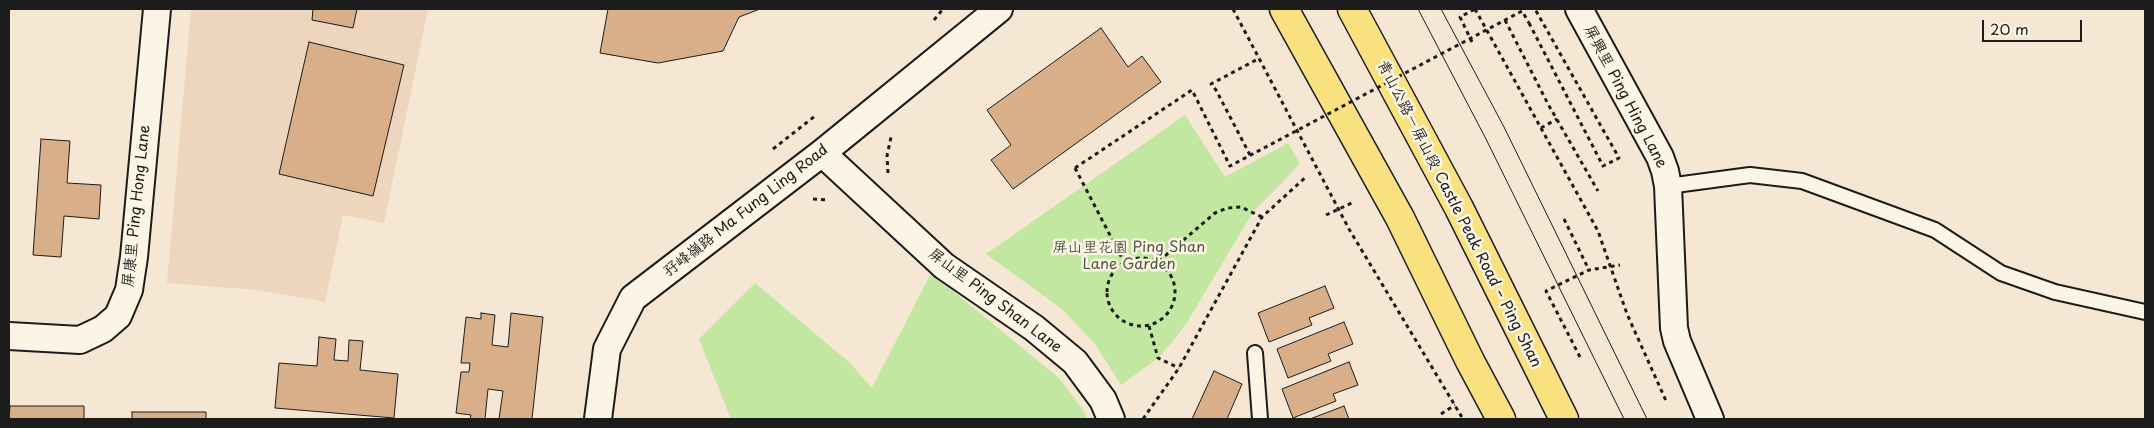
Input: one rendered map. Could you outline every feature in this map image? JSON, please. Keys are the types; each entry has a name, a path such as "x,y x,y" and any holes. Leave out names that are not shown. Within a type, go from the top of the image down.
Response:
{"main road":[{"path":"1284,9 1400,218 1470,361 1501,419"},
{"name":"青山公路－屏山段 Castle Peak Road – Ping Shan","path":"1352,9 1459,208 1564,419"}],"street":[{"name":"屏康里 Ping Hong Lane","path":"9,336 80,340 103,329 118,316 129,290 134,257 157,9"},
{"name":"孖峰嶺路 Ma Fung Ling Road","path":"958,42 976,9"},
{"name":"孖峰嶺路 Ma Fung Ling Road","path":"598,419 607,349 633,298 822,153 999,9"},
{"name":"屏興里 Ping Hing Lane","path":"1579,9 1660,156 1668,186 1674,328 1677,341 1710,419"},
{"name":"屏山里 Ping Shan Lane","path":"822,153 944,266 1034,328 1075,362 1103,400 1111,419"}],"lane":[{"path":"1668,186 1750,175 1802,181 1935,230 2000,272 2056,292 2145,312"},
{"path":"1255,353 1260,419"}],"path":[{"path":"1232,9 1339,208 1462,419"},
{"path":"1472,42 1460,17 1475,9 1598,231 1638,340 1671,411"},
{"path":"1124,262 1075,168 1192,90 1230,166 1522,11 1604,166 1619,158 1535,9"},
{"path":"1505,20 1556,119 1598,191"},
{"path":"1250,155 1211,84 1258,59"},
{"path":"1541,128 1556,119"},
{"path":"1143,419 1179,368 1262,217 1306,176"},
{"path":"1326,215 1354,201 1356,206"},
{"path":"1159,261 1214,214 1227,208 1241,207 1262,217"},
{"path":"1564,219 1590,270"},
{"path":"1143,257 1159,261 1170,273 1176,289 1173,305 1163,318 1149,326 1132,325 1118,317 1108,303 1107,286 1114,271 1124,262 1143,257"},
{"path":"1580,357 1546,291 1590,270 1620,265"},
{"path":"1149,326 1158,358 1179,368"},
{"path":"1441,414 1459,404"}],"shaded area":[{"path":"191,9 428,9 384,223 343,215 325,302 258,290 167,283"}],"green space":[{"name":"屏山里花園 Ping Shan Lane Garden","path":"1185,115 1225,177 1288,143 1300,164 1253,212 1186,324 1173,341 1158,358 1121,385 1095,344 1062,309 986,254"},
{"path":"931,273 1059,378 1084,411 1087,419 731,419 699,339 755,283 849,362 872,388"}],"building":[{"path":"313,9 357,9 353,28 312,20"},
{"path":"608,9 760,9 739,17 723,51 658,63 600,53"},
{"path":"1101,28 1128,67 1142,56 1161,82 1013,189 991,160 1011,145 987,110"},
{"path":"309,42 404,65 373,196 279,174"},
{"path":"41,139 70,141 67,183 101,185 99,219 64,216 61,257 33,255"},
{"path":"1325,286 1334,308 1309,318 1312,325 1269,342 1258,313"},
{"path":"481,313 495,315 492,345 508,347 511,313 543,317 532,419 499,419 503,391 488,389 485,419 470,419 471,415 456,413 461,372 469,372 470,363 461,363 466,317 481,319"},
{"path":"1344,322 1353,344 1328,354 1331,361 1288,378 1277,349"},
{"path":"319,337 336,339 334,360 348,361 349,340 363,341 360,370 398,374 394,418 275,408 279,363 317,366"},
{"path":"1349,362 1358,385 1333,394 1336,401 1293,418 1282,389"},
{"path":"1214,371 1242,384 1227,419 1192,419"},
{"path":"10,406 84,406 84,419 9,419"},
{"path":"1344,406 1349,419 1310,419"},
{"path":"132,412 206,412 206,419 132,419"}],"tram line":[{"path":"1418,9 1486,139 1624,419"},
{"path":"1441,9 1504,127 1647,419"}]}
